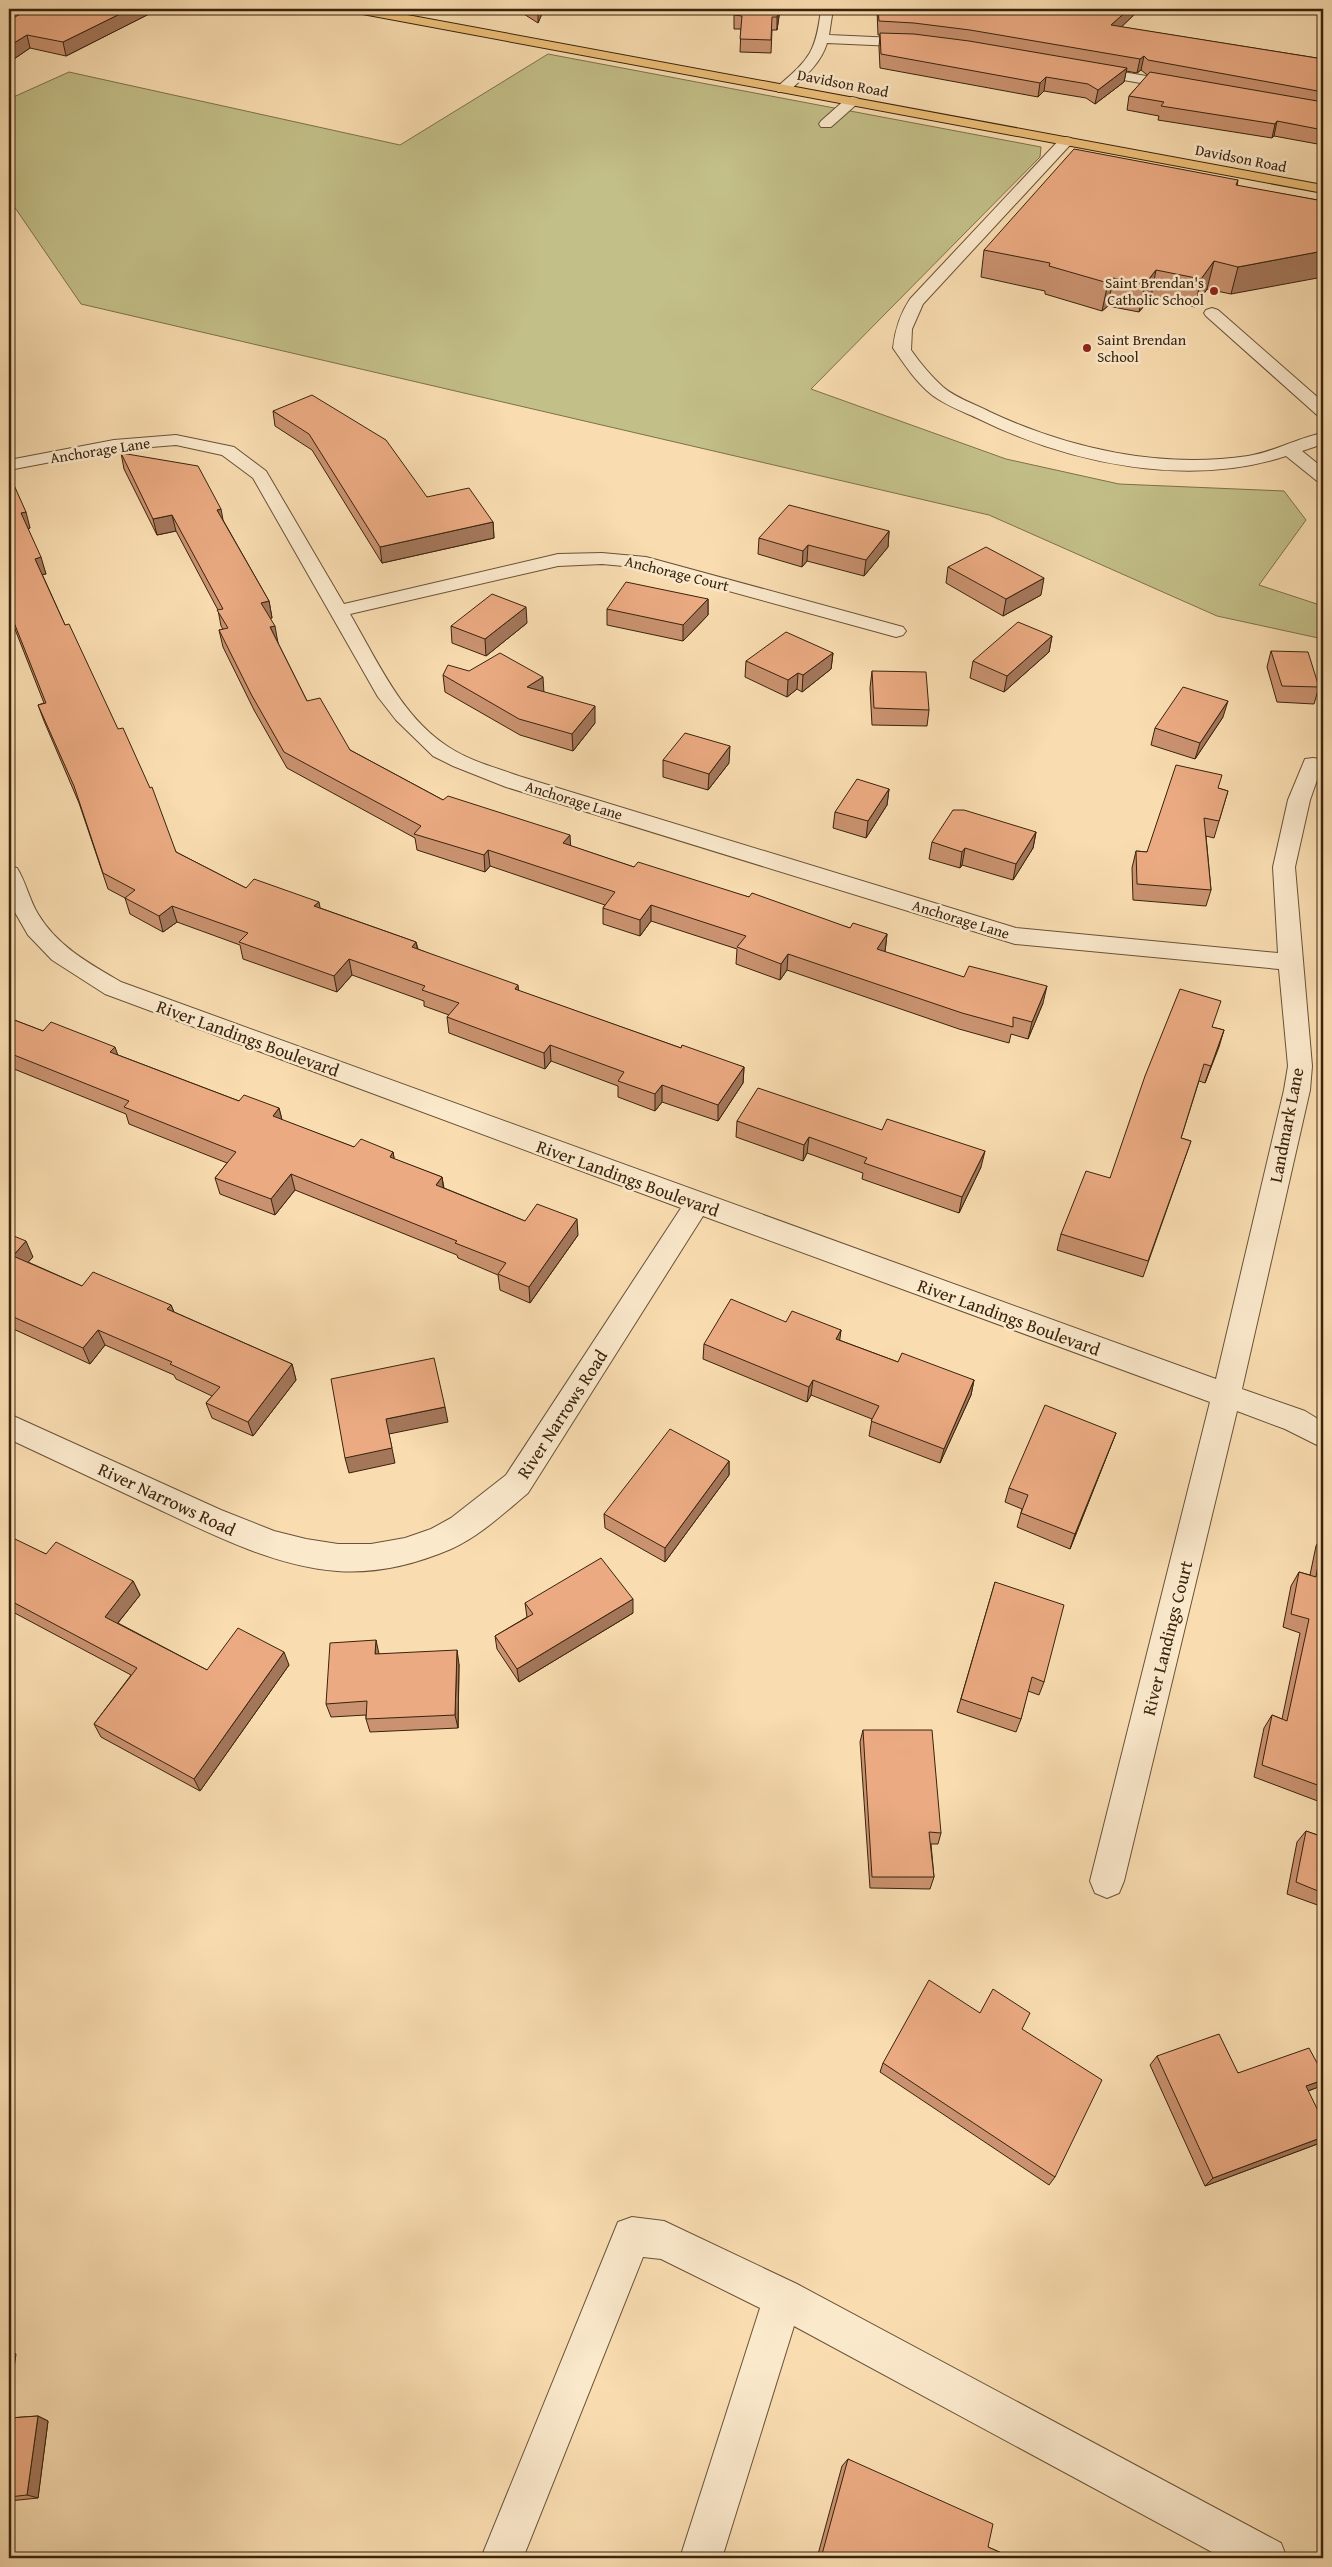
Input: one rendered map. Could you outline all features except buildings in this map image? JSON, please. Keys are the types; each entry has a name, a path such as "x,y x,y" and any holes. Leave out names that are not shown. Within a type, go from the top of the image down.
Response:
{"main road":[{"name":"Davidson Road","path":"357,9 1323,189"}],"street":[{"path":"783,89 810,66 824,39 827,9"},
{"path":"824,39 932,44"},
{"path":"1074,67 1198,89"},
{"path":"826,124 852,102"},
{"path":"1066,141 916,302 908,315 902,333 901,348 910,361 938,391 993,420 1072,448 1146,462 1204,464 1248,461 1323,438"},
{"path":"1048,160 1066,164"},
{"path":"1212,313 1323,411"},
{"name":"Anchorage Lane","path":"9,465 114,445 176,440 228,451 260,475 388,697 433,747 470,766 514,782 1014,936 1290,962"},
{"path":"1288,449 1323,477"},
{"name":"Anchorage Court","path":"338,611 558,560 589,557 617,558 646,563 896,631"},
{"name":"Landmark Lane","path":"1226,1395 1300,1066 1290,962 1284,867 1299,800 1313,764"},
{"name":"River Landings Boulevard","path":"9,873 16,896 30,922 50,948 79,969 113,988 697,1204 1226,1395 1309,1420 1323,1436"},
{"name":"River Narrows Road","path":"9,1426 253,1539 296,1552 345,1559 395,1553 441,1538 482,1513 517,1484 697,1204"},
{"name":"River Landings Court","path":"1107,1881 1226,1395"},
{"path":"502,2558 632,2236 664,2240 783,2298 1266,2558"},
{"path":"701,2558 783,2298"}],"shaded area":[{"path":"548,54 1041,147 1040,157 811,389 1006,459 1119,484 1284,491 1306,520 1259,585 1323,606 1323,639 1217,616 989,515 81,304 9,199 9,99 69,72 400,145"}],"place":[{"name":"Saint Brendan's Catholic School","path":"1214,291"},
{"name":"Saint Brendan School","path":"1087,348"}]}
